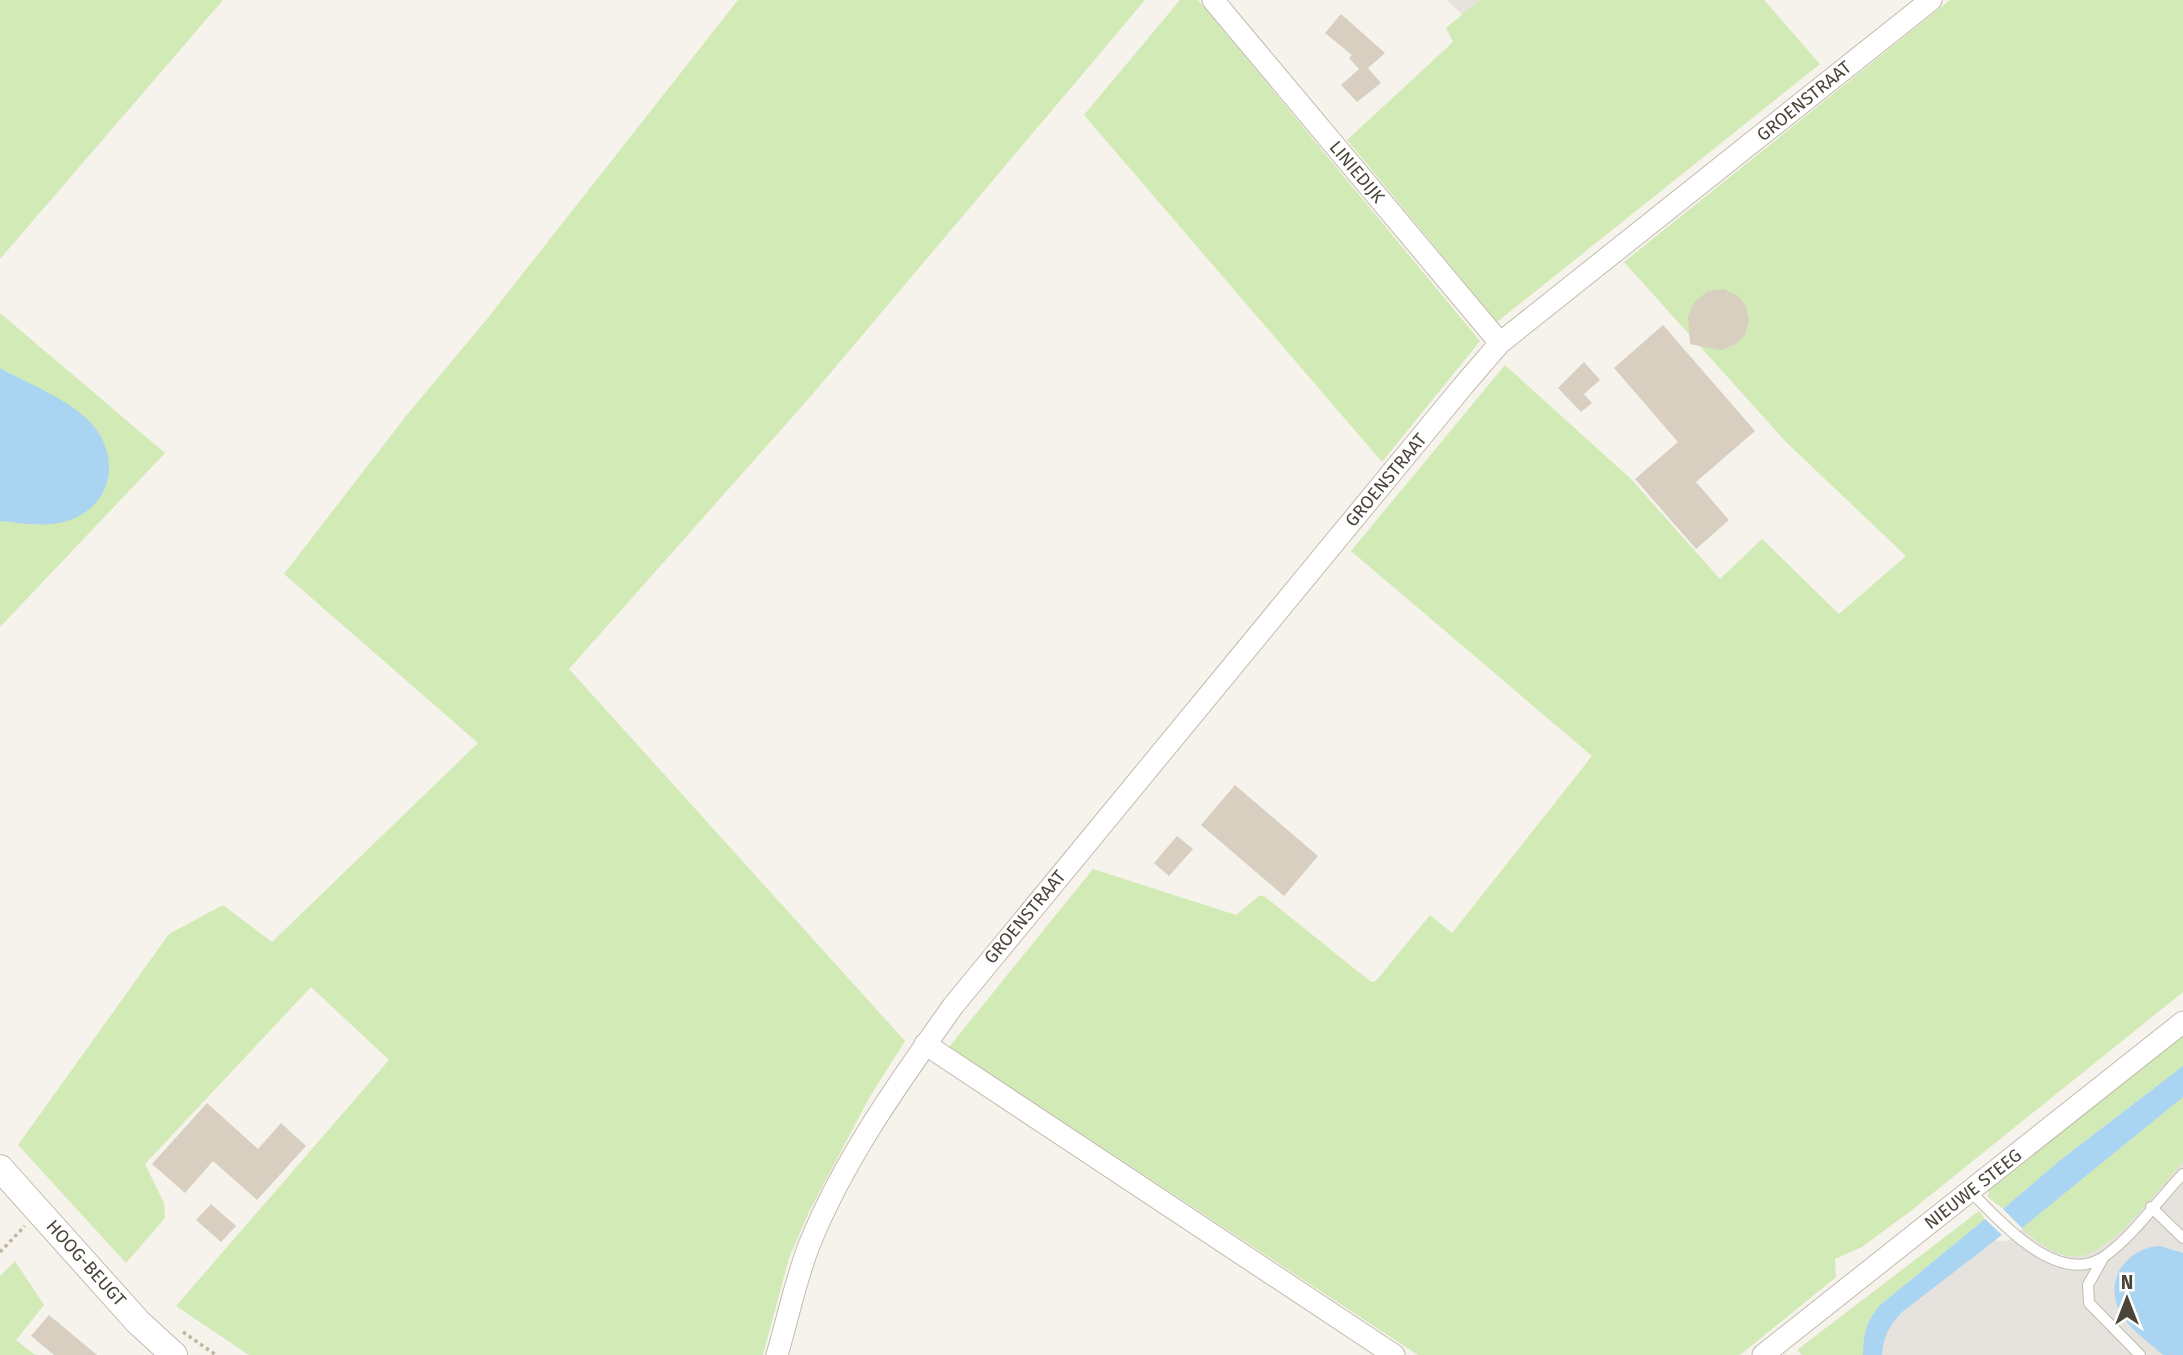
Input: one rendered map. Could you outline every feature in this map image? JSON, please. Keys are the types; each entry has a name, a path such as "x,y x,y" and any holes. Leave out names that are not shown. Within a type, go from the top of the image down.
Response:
{"street":[{"name":"LINIEDIJK","path":"1213,0 1500,343"},
{"name":"GROENSTRAAT","path":"777,1355 810,1243 878,1114 925,1044 979,974 1500,343 1931,0"},
{"name":"NIEUWE STEEG","path":"1763,1355 2183,1022"},
{"path":"925,1044 1394,1355"},
{"name":"HOOG-BEUGT","path":"0,1168 138,1322 174,1355"}],"lane":[{"path":"2140,1355 2089,1303 2088,1285 2103,1258 2183,1174"},
{"path":"1970,1191 2046,1257 2067,1265 2103,1258"},
{"path":"2151,1208 2183,1238"}],"shaded area":[{"path":"1447,0 1480,0 1463,15"},
{"path":"2183,1082 2183,1355 1875,1355 1878,1322 1982,1240 2007,1241 2016,1234"}],"green space":[{"path":"0,0 223,0 0,259"},
{"path":"738,0 1145,0 811,396 569,669 905,1041 869,1098 809,1212 789,1258 763,1355 249,1355 176,1306 389,1060 311,987 145,1164 164,1203 165,1218 126,1263 18,1145 169,934 223,905 272,942 478,743 284,574 406,416 487,319"},
{"path":"1180,0 1198,0 1480,341 1382,462 1084,115"},
{"path":"1480,0 1764,0 1820,64 1497,322 1347,140 1453,42 1446,28"},
{"path":"1950,0 2183,0 2183,992 1912,1210 1862,1247 1835,1259 1836,1277 1740,1355 1418,1355 949,1047 1093,869 1236,915 1259,896 1264,896 1371,982 1376,981 1430,915 1452,933 1592,756 1351,551 1505,365 1631,479 1720,579 1762,539 1839,614 1906,556 1787,443 1624,262"},
{"path":"0,313 165,453 0,627 0,521 48,524 73,408 0,368"},
{"path":"2183,1028 2183,1066 2059,1161 2003,1209 1988,1197 1989,1185"},
{"path":"2183,1097 2183,1162 2135,1217 2106,1244 2092,1252 2071,1256 2055,1252 2041,1244 2022,1228"},
{"path":"1979,1211 1985,1219 1879,1306 1866,1329 1863,1355 1802,1355 1797,1350"},
{"path":"15,1261 44,1305 16,1340 35,1355 0,1355 0,1276"}],"water":[{"path":"0,368 68,404 88,420 99,434 106,448 108,478 103,493 94,505 81,515 64,522 49,524 0,521"},
{"path":"2183,1066 2183,1097 2022,1228 2003,1209 2059,1161"},
{"path":"1985,1219 2002,1235 1902,1312 1888,1331 1882,1355 1863,1355 1866,1329 1879,1306"},
{"path":"2160,1246 2183,1253 2183,1355 2163,1355 2129,1324 2115,1300 2116,1278 2128,1259 2148,1248"}],"building":[{"path":"1341,14 1385,53 1368,68 1381,83 1357,102 1341,85 1359,69 1349,58 1352,55 1325,33"},
{"path":"1724,289 1738,296 1746,306 1749,320 1745,335 1736,344 1721,350 1690,344 1688,317 1694,302 1708,291"},
{"path":"1663,325 1755,431 1696,482 1729,520 1696,549 1635,479 1678,442 1614,368"},
{"path":"1584,362 1600,380 1584,394 1592,403 1581,412 1558,388"},
{"path":"1235,785 1318,856 1284,896 1201,825"},
{"path":"1177,836 1193,849 1169,876 1154,863"},
{"path":"207,1103 258,1149 281,1123 306,1146 257,1200 213,1161 185,1193 152,1164"},
{"path":"211,1204 236,1226 221,1242 196,1220"},
{"path":"49,1315 97,1355 54,1355 31,1336"}]}
